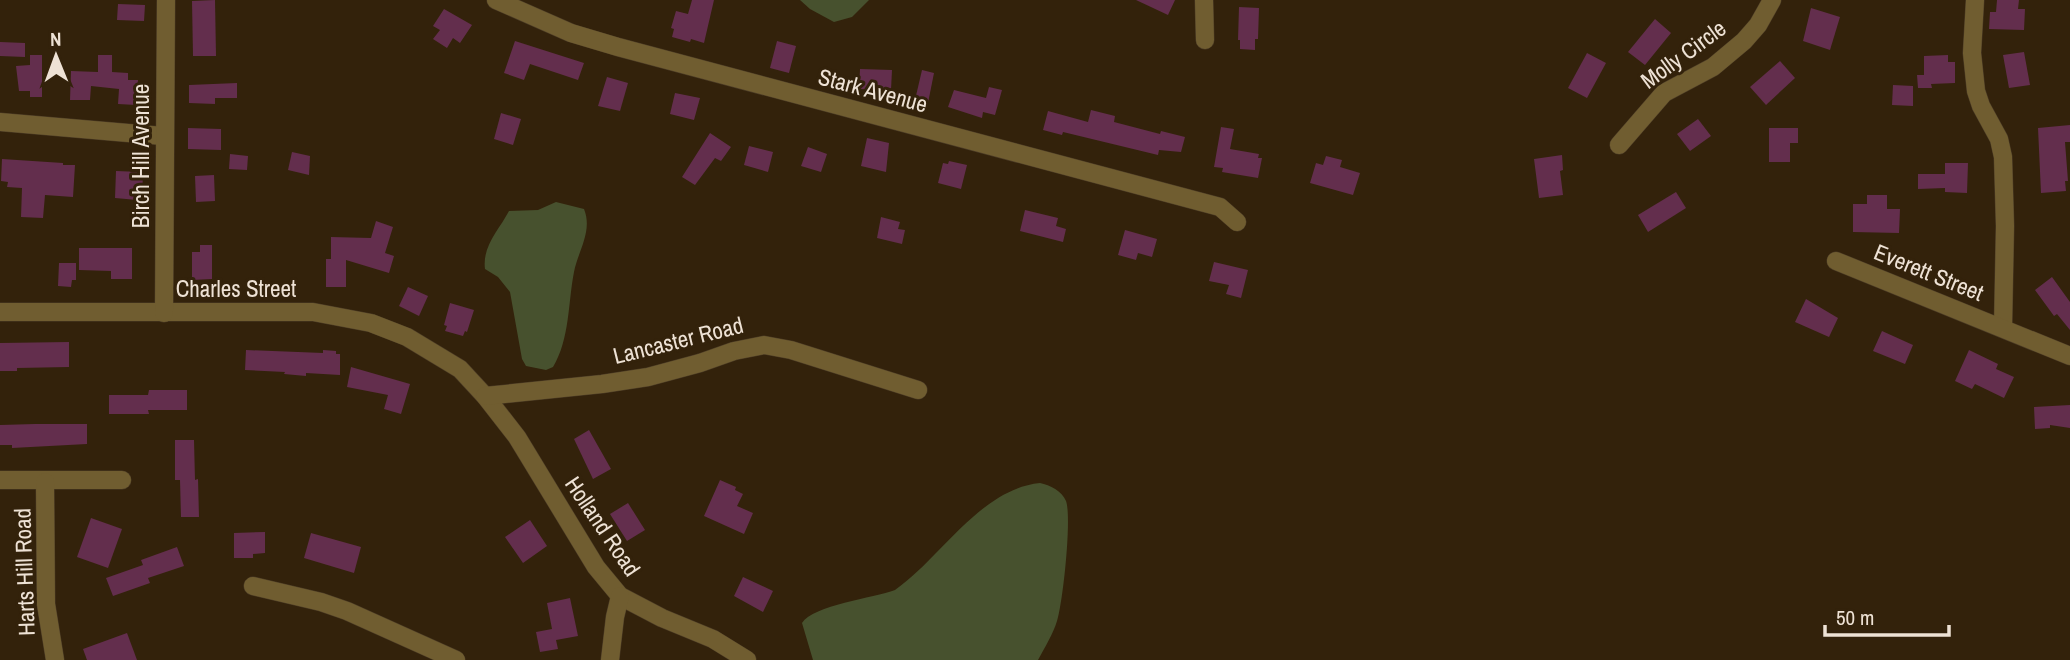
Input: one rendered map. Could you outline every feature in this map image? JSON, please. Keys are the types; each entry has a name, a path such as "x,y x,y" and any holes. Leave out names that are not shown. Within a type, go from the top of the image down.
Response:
{"street":[{"name":"Birch Hill Avenue","path":"164,313 163,136 166,0"},
{"name":"Stark Avenue","path":"496,0 538,20 606,44 1220,206 1237,222"},
{"path":"1204,0 1205,40"},
{"name":"Molly Circle","path":"1619,145 1664,93 1713,67 1744,41 1758,25 1772,0"},
{"path":"1975,0 1972,45 1976,91 1981,106 1999,138 2004,157 2003,328"},
{"path":"0,122 163,136"},
{"name":"Everett Street","path":"1836,261 2070,356"},
{"name":"Charles Street","path":"0,312 281,312 351,317 407,337 460,369"},
{"name":"Lancaster Road","path":"485,396 648,377 734,351 764,345 791,350 918,390"},
{"name":"Holland Road","path":"460,369 517,437 596,567 620,596 662,618 713,639 747,660"},
{"path":"0,480 122,480"},
{"name":"Harts Hill Road","path":"45,482 46,604 55,660"},
{"path":"253,586 321,601 456,660"},
{"path":"610,660 620,596"}],"green space":[{"path":"800,0 869,0 852,17 834,22 810,9"},
{"path":"556,202 584,209 587,225 574,272 563,345 553,367 546,370 526,366 522,359 510,292 498,277 485,269 485,261 492,239 509,211 538,210"},
{"path":"1040,483 1062,494 1068,510 1068,524 1064,579 1057,621 1038,660 813,660 802,623 808,617 818,611 895,590 980,511 1018,488"}],"building":[{"path":"215,0 216,56 193,56 192,1"},
{"path":"692,0 714,0 704,43 672,37 674,29 671,28 676,11 688,14"},
{"path":"1136,0 1175,0 1168,15"},
{"path":"1997,0 2019,0 2018,9 2025,9 2024,30 1989,29 1990,12 1996,12"},
{"path":"118,4 145,5 144,21 117,20"},
{"path":"1239,7 1259,8 1255,50 1240,49"},
{"path":"1811,8 1840,17 1830,50 1803,41"},
{"path":"444,9 472,25 460,43 453,38 447,48 433,39 440,30 433,26"},
{"path":"1655,19 1671,33 1645,65 1628,52"},
{"path":"515,41 584,63 578,80 530,64 524,80 504,73"},
{"path":"777,41 796,46 789,73 770,68"},
{"path":"0,42 25,43 25,57 0,56"},
{"path":"2024,52 2030,85 2009,88 2003,55"},
{"path":"1587,53 1606,63 1587,98 1568,88"},
{"path":"30,55 42,55 42,97 30,97 30,91 19,91 16,66 30,65"},
{"path":"98,55 112,55 112,72 128,73 128,80 138,80 136,105 118,104 119,89 91,86 90,100 70,100 71,71 98,72"},
{"path":"1948,55 1948,62 1955,62 1955,83 1931,84 1932,88 1918,88 1917,75 1924,75 1924,56"},
{"path":"1780,61 1795,78 1766,105 1750,87"},
{"path":"860,69 892,70 891,90 859,89"},
{"path":"922,70 934,73 928,103 915,100"},
{"path":"607,77 628,83 620,111 598,106"},
{"path":"237,83 237,98 215,98 215,104 189,103 189,85"},
{"path":"1893,85 1913,86 1913,106 1892,105"},
{"path":"989,87 1002,90 995,115 983,112 982,118 948,107 954,90 986,98"},
{"path":"675,93 700,98 694,120 670,114"},
{"path":"1091,110 1115,116 1114,122 1160,134 1161,131 1185,137 1181,152 1159,150 1158,155 1063,132 1062,135 1043,130 1048,111 1088,122"},
{"path":"501,113 521,119 513,145 494,139"},
{"path":"1698,119 1711,136 1690,151 1677,134"},
{"path":"2070,125 2070,142 2065,142 2068,181 2065,181 2066,191 2041,193 2038,128"},
{"path":"1221,127 1234,129 1230,149 1259,154 1258,158 1262,158 1258,178 1222,172 1223,168 1214,167"},
{"path":"188,128 221,129 221,150 188,149"},
{"path":"1769,128 1798,128 1798,143 1790,143 1790,162 1769,162"},
{"path":"710,133 731,147 721,161 715,158 695,185 682,177"},
{"path":"867,138 889,143 886,172 861,166"},
{"path":"749,146 773,152 768,172 744,165"},
{"path":"808,147 827,154 821,172 801,166"},
{"path":"292,152 310,156 309,175 288,170"},
{"path":"230,154 248,156 247,170 229,169"},
{"path":"1562,155 1563,170 1560,171 1563,195 1539,198 1534,159"},
{"path":"1326,156 1342,160 1340,167 1360,173 1353,195 1310,183 1316,163 1323,165"},
{"path":"2,159 75,165 73,197 45,195 43,218 21,217 22,188 7,187 8,182 1,181"},
{"path":"949,161 967,165 961,189 938,183 943,163 948,164"},
{"path":"1945,163 1968,163 1967,193 1945,192 1945,188 1918,189 1918,174 1945,174"},
{"path":"116,171 143,174 142,198 115,198"},
{"path":"214,175 215,201 196,202 195,176"},
{"path":"1676,192 1686,208 1648,232 1638,215"},
{"path":"1867,195 1887,195 1887,209 1900,209 1899,233 1853,232 1853,204 1867,204"},
{"path":"1025,210 1058,218 1056,226 1066,229 1063,242 1020,231"},
{"path":"881,217 900,222 898,229 905,230 902,244 877,238"},
{"path":"376,221 393,227 385,253 394,256 389,273 346,260 346,287 326,287 326,259 331,259 331,237 371,238"},
{"path":"1125,230 1157,239 1152,257 1138,253 1136,260 1118,255"},
{"path":"200,245 212,245 212,279 192,280 192,252 200,252"},
{"path":"79,248 132,248 132,279 111,279 111,271 79,270"},
{"path":"1214,262 1248,270 1241,298 1226,294 1229,285 1209,281"},
{"path":"59,263 76,263 76,280 72,280 71,287 58,286"},
{"path":"2052,277 2070,302 2070,330 2057,314 2054,316 2035,290"},
{"path":"408,287 428,296 419,316 399,306"},
{"path":"1806,299 1838,318 1829,337 1795,322"},
{"path":"450,303 474,310 467,332 465,331 463,336 445,331"},
{"path":"1882,331 1913,345 1905,364 1873,351"},
{"path":"69,342 69,367 0,371 0,343"},
{"path":"246,350 323,353 323,350 336,351 336,354 340,354 340,375 306,373 306,376 245,370"},
{"path":"1969,350 1998,364 1996,369 2014,377 2004,398 1975,384 1972,389 1955,381"},
{"path":"351,367 410,384 401,414 384,409 388,395 347,387"},
{"path":"149,390 187,390 187,410 109,414 109,395 148,395"},
{"path":"2070,405 2070,428 2050,425 2050,428 2035,429 2034,407"},
{"path":"87,424 87,444 12,448 12,445 0,445 0,425"},
{"path":"589,430 611,469 593,479 574,439"},
{"path":"175,440 194,440 199,517 181,517 180,480 175,480"},
{"path":"720,480 736,487 735,490 743,494 737,506 753,513 744,534 704,516"},
{"path":"628,503 645,530 627,541 610,514"},
{"path":"91,518 122,529 108,568 77,557"},
{"path":"530,520 547,546 523,563 505,537"},
{"path":"265,532 265,553 253,554 253,558 234,558 234,533"},
{"path":"311,533 361,547 354,573 304,558"},
{"path":"177,547 184,566 148,578 150,583 113,596 106,578 143,565 141,560"},
{"path":"743,577 773,591 763,612 734,596"},
{"path":"570,598 578,636 556,640 558,649 540,652 536,632 552,629 547,603"},
{"path":"127,633 137,660 87,660 83,649"}]}
